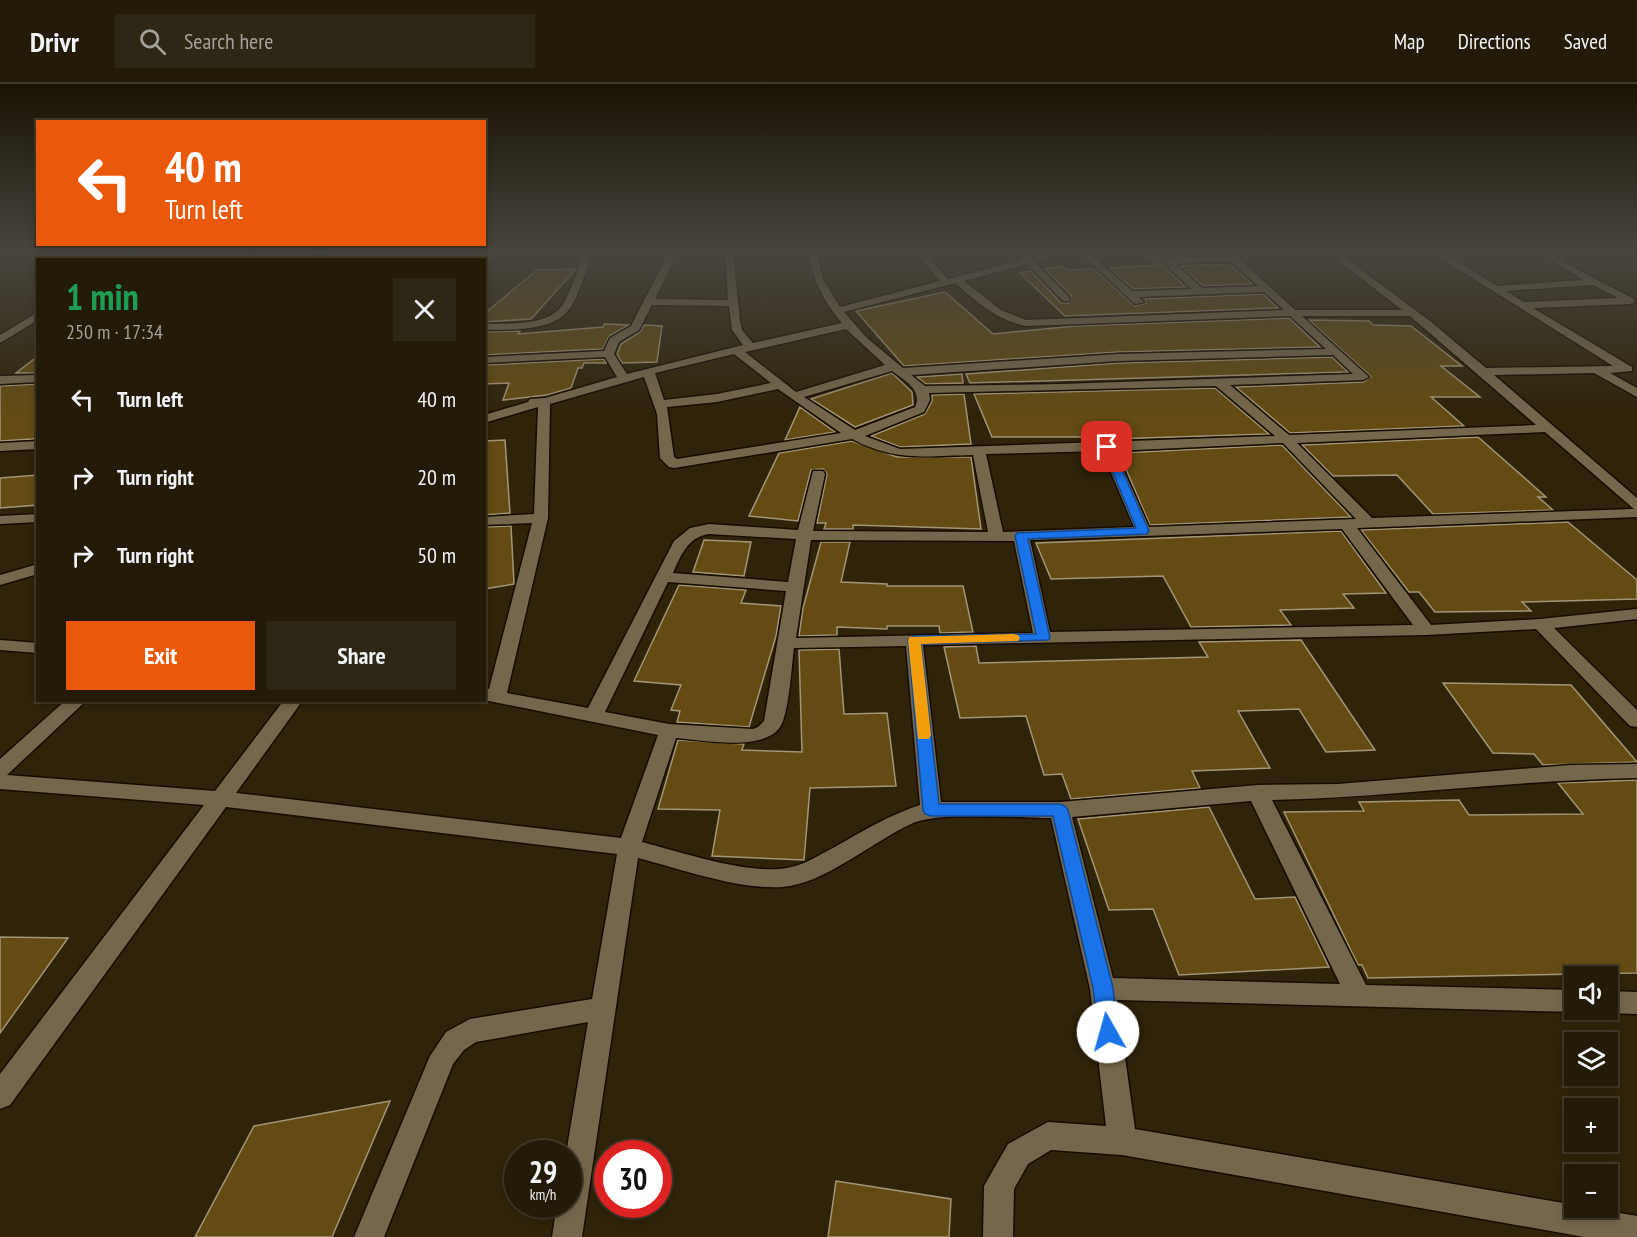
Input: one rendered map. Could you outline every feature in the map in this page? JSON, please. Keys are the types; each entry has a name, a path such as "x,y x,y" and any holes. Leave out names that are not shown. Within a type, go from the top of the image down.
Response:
{"street":[{"path":"486,327 543,322 559,314 567,306"},
{"path":"608,354 614,340 636,328 649,306"},
{"path":"734,306 737,330 751,348"},
{"path":"648,371 660,404 667,458 674,464 855,435 920,409 924,400 922,390 849,325 834,306"},
{"path":"837,311 858,306"},
{"path":"988,306 1016,322 1293,313 1413,313"},
{"path":"1143,306 1156,317"},
{"path":"922,390 1061,388 1363,377 1285,306"},
{"path":"1403,306 1637,505"},
{"path":"1522,306 1632,368"},
{"path":"4,337 36,316"},
{"path":"486,418 648,371 849,325"},
{"path":"4,337 28,334"},
{"path":"737,351 794,396 855,435 884,450 899,453 1107,447 1548,428"},
{"path":"794,396 898,369 1335,352"},
{"path":"486,360 608,354"},
{"path":"608,354 624,378"},
{"path":"1483,372 1632,368"},
{"path":"1597,369 1637,393"},
{"path":"0,380 36,378"},
{"path":"1219,381 1286,439 1368,523"},
{"path":"660,404 709,399 780,386"},
{"path":"544,402 541,518 491,695 669,731 739,737 754,736 765,732 773,722 804,535 818,474"},
{"path":"486,407 561,402"},
{"path":"0,447 36,444"},
{"path":"1107,447 1143,531"},
{"path":"979,451 996,537"},
{"path":"593,717 680,544 694,531 709,529 804,535 996,537 1637,513"},
{"path":"0,520 36,518"},
{"path":"486,521 541,518"},
{"path":"1346,524 1426,630"},
{"path":"1021,536 1043,638"},
{"path":"0,580 36,569"},
{"path":"665,577 795,587"},
{"path":"786,643 1426,630 1540,624 1637,614"},
{"path":"1540,624 1637,722"},
{"path":"914,640 931,810"},
{"path":"0,645 36,648"},
{"path":"0,770 76,702"},
{"path":"0,1096 293,702"},
{"path":"567,1237 629,847 669,731"},
{"path":"0,782 221,799 629,847 736,874 769,879 791,877 826,862 904,818 931,810 1060,810 1258,793 1338,790 1570,772 1637,771"},
{"path":"1258,793 1359,997"},
{"path":"1060,810 1103,988 1122,1140"},
{"path":"1103,988 1359,997 1564,1001"},
{"path":"1618,1002 1637,1003"},
{"path":"369,1237 443,1056 455,1041 470,1031 604,1008"},
{"path":"998,1237 999,1186 1017,1154 1048,1136 1122,1140 1637,1231"}],"building":[{"path":"494,306 543,306 531,319 486,322 486,312"},
{"path":"880,306 961,306 993,334 1075,326 1289,318 1320,347 1118,352 904,366 856,311"},
{"path":"1054,306 1276,306 1278,308 1065,316"},
{"path":"1309,320 1369,321 1373,325 1411,326 1462,366 1441,366 1480,397 1431,397 1464,426 1290,433 1236,387 1363,382 1371,377"},
{"path":"604,324 629,325 609,336 603,349 486,355 486,332 520,331 518,334 603,327"},
{"path":"644,325 662,326 657,362 622,363 617,354 621,344 640,332"},
{"path":"1332,357 1348,372 970,383 966,374 1118,363"},
{"path":"36,358 36,373 16,373"},
{"path":"604,359 606,363 584,363 582,368 578,368 571,388 547,395 503,400 509,383 486,384 486,365"},
{"path":"892,373 912,392 913,405 855,427 811,399"},
{"path":"962,374 963,383 926,384 917,377"},
{"path":"36,384 36,437 0,441 0,386"},
{"path":"1215,388 1269,434 1113,439 1112,437 992,437 974,394"},
{"path":"964,394 971,444 900,447 871,436 925,414 932,401 932,395"},
{"path":"800,407 835,432 785,440"},
{"path":"1478,437 1546,497 1538,497 1553,510 1433,514 1397,475 1333,476 1302,445"},
{"path":"505,440 510,513 486,515 486,441"},
{"path":"852,441 897,457 971,457 981,529 853,525 853,529 824,529 826,523 817,523 827,474 823,469 811,470 798,521 749,516 779,453"},
{"path":"1282,445 1351,517 1150,525 1119,453"},
{"path":"36,475 36,505 0,508 0,478"},
{"path":"1568,522 1637,580 1637,599 1522,602 1531,611 1435,612 1419,592 1409,592 1361,530"},
{"path":"511,526 514,584 486,589 486,527"},
{"path":"1341,531 1386,593 1343,594 1354,608 1280,610 1291,625 1191,627 1163,576 1051,579 1036,543"},
{"path":"704,540 751,542 744,576 693,572"},
{"path":"821,542 850,542 841,582 887,584 887,586 963,586 973,632 940,633 939,626 887,626 887,629 837,627 837,635 799,636 803,608"},
{"path":"679,585 746,590 741,603 781,606 776,636 749,727 677,722 680,711 671,710 681,685 634,681"},
{"path":"1301,640 1375,750 1326,752 1299,709 1238,711 1270,768 1192,771 1200,788 1071,799 1062,774 1044,775 1026,716 960,718 944,647 976,646 979,663 1208,657 1199,642"},
{"path":"839,649 844,714 887,713 896,786 810,788 804,860 712,856 720,810 658,809 678,740 744,744 742,750 802,752 799,650"},
{"path":"1443,683 1571,685 1637,762 1543,765 1534,754 1493,753"},
{"path":"1637,780 1637,973 1618,973 1618,966 1564,966 1564,974 1368,978 1362,965 1358,965 1284,812 1364,811 1359,802 1459,800 1469,815 1583,814 1558,783"},
{"path":"1209,807 1255,899 1295,897 1329,967 1179,975 1153,909 1109,910 1078,819"},
{"path":"0,937 68,938 0,1033"},
{"path":"390,1101 332,1237 195,1237 254,1126"},
{"path":"836,1181 951,1199 949,1237 828,1237"}],"slow traffic":[{"path":"924,735 914,640 1013,638"}],"route":[{"path":"1107,447 1143,531 1021,536 1043,638 914,640 931,810 1060,810 1103,988 1108,1032"}]}
